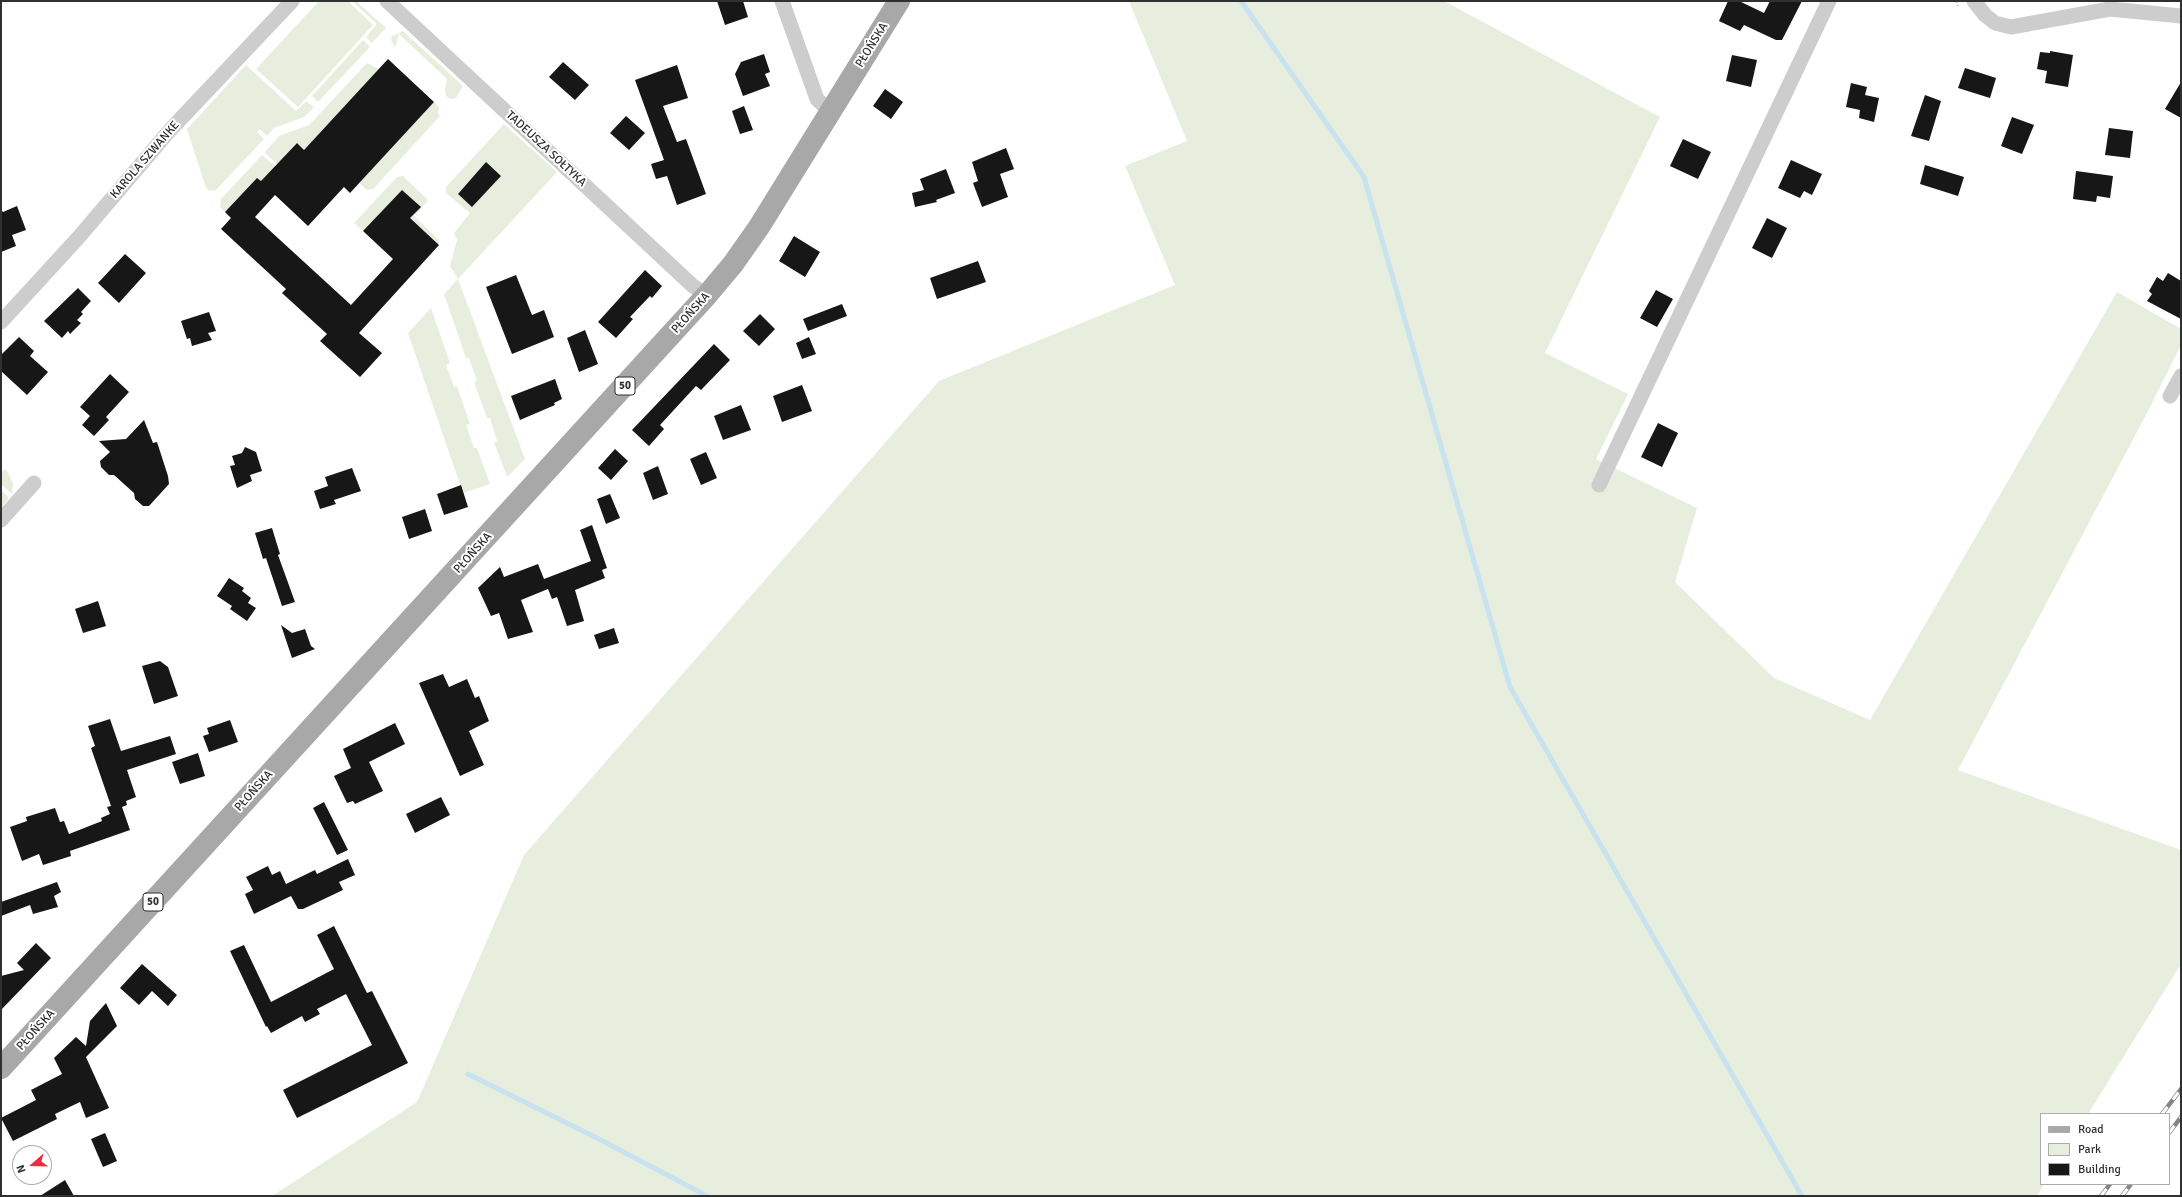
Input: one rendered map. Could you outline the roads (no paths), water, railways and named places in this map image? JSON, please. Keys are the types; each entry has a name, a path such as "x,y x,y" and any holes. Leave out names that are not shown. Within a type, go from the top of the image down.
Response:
{"main road":[{"name":"PŁOŃSKA","path":"1,1068 707,295 733,264 759,227 899,1"}],"street":[{"name":"KAROLA SZWANKE","path":"1,322 78,238 172,130 292,1"},
{"name":"TADEUSZA SOŁTYKA","path":"387,1 693,286 707,295"},
{"path":"782,1 817,99 830,112"},
{"path":"1599,485 1829,1"},
{"path":"1974,1 1985,15 1995,23 2011,27 2110,9 2134,10 2181,16"},
{"path":"2170,396 2181,376"},
{"path":"1,520 34,483"}],"waterway":[{"path":"1241,1 1364,177 1510,687 1802,1196"},
{"path":"468,1074 599,1139 707,1196"}],"railway":[{"path":"2163,1113 2181,1089"},
{"path":"2170,1132 2181,1117"},
{"path":"2101,1196 2109,1185"},
{"path":"2122,1196 2130,1185"}]}
